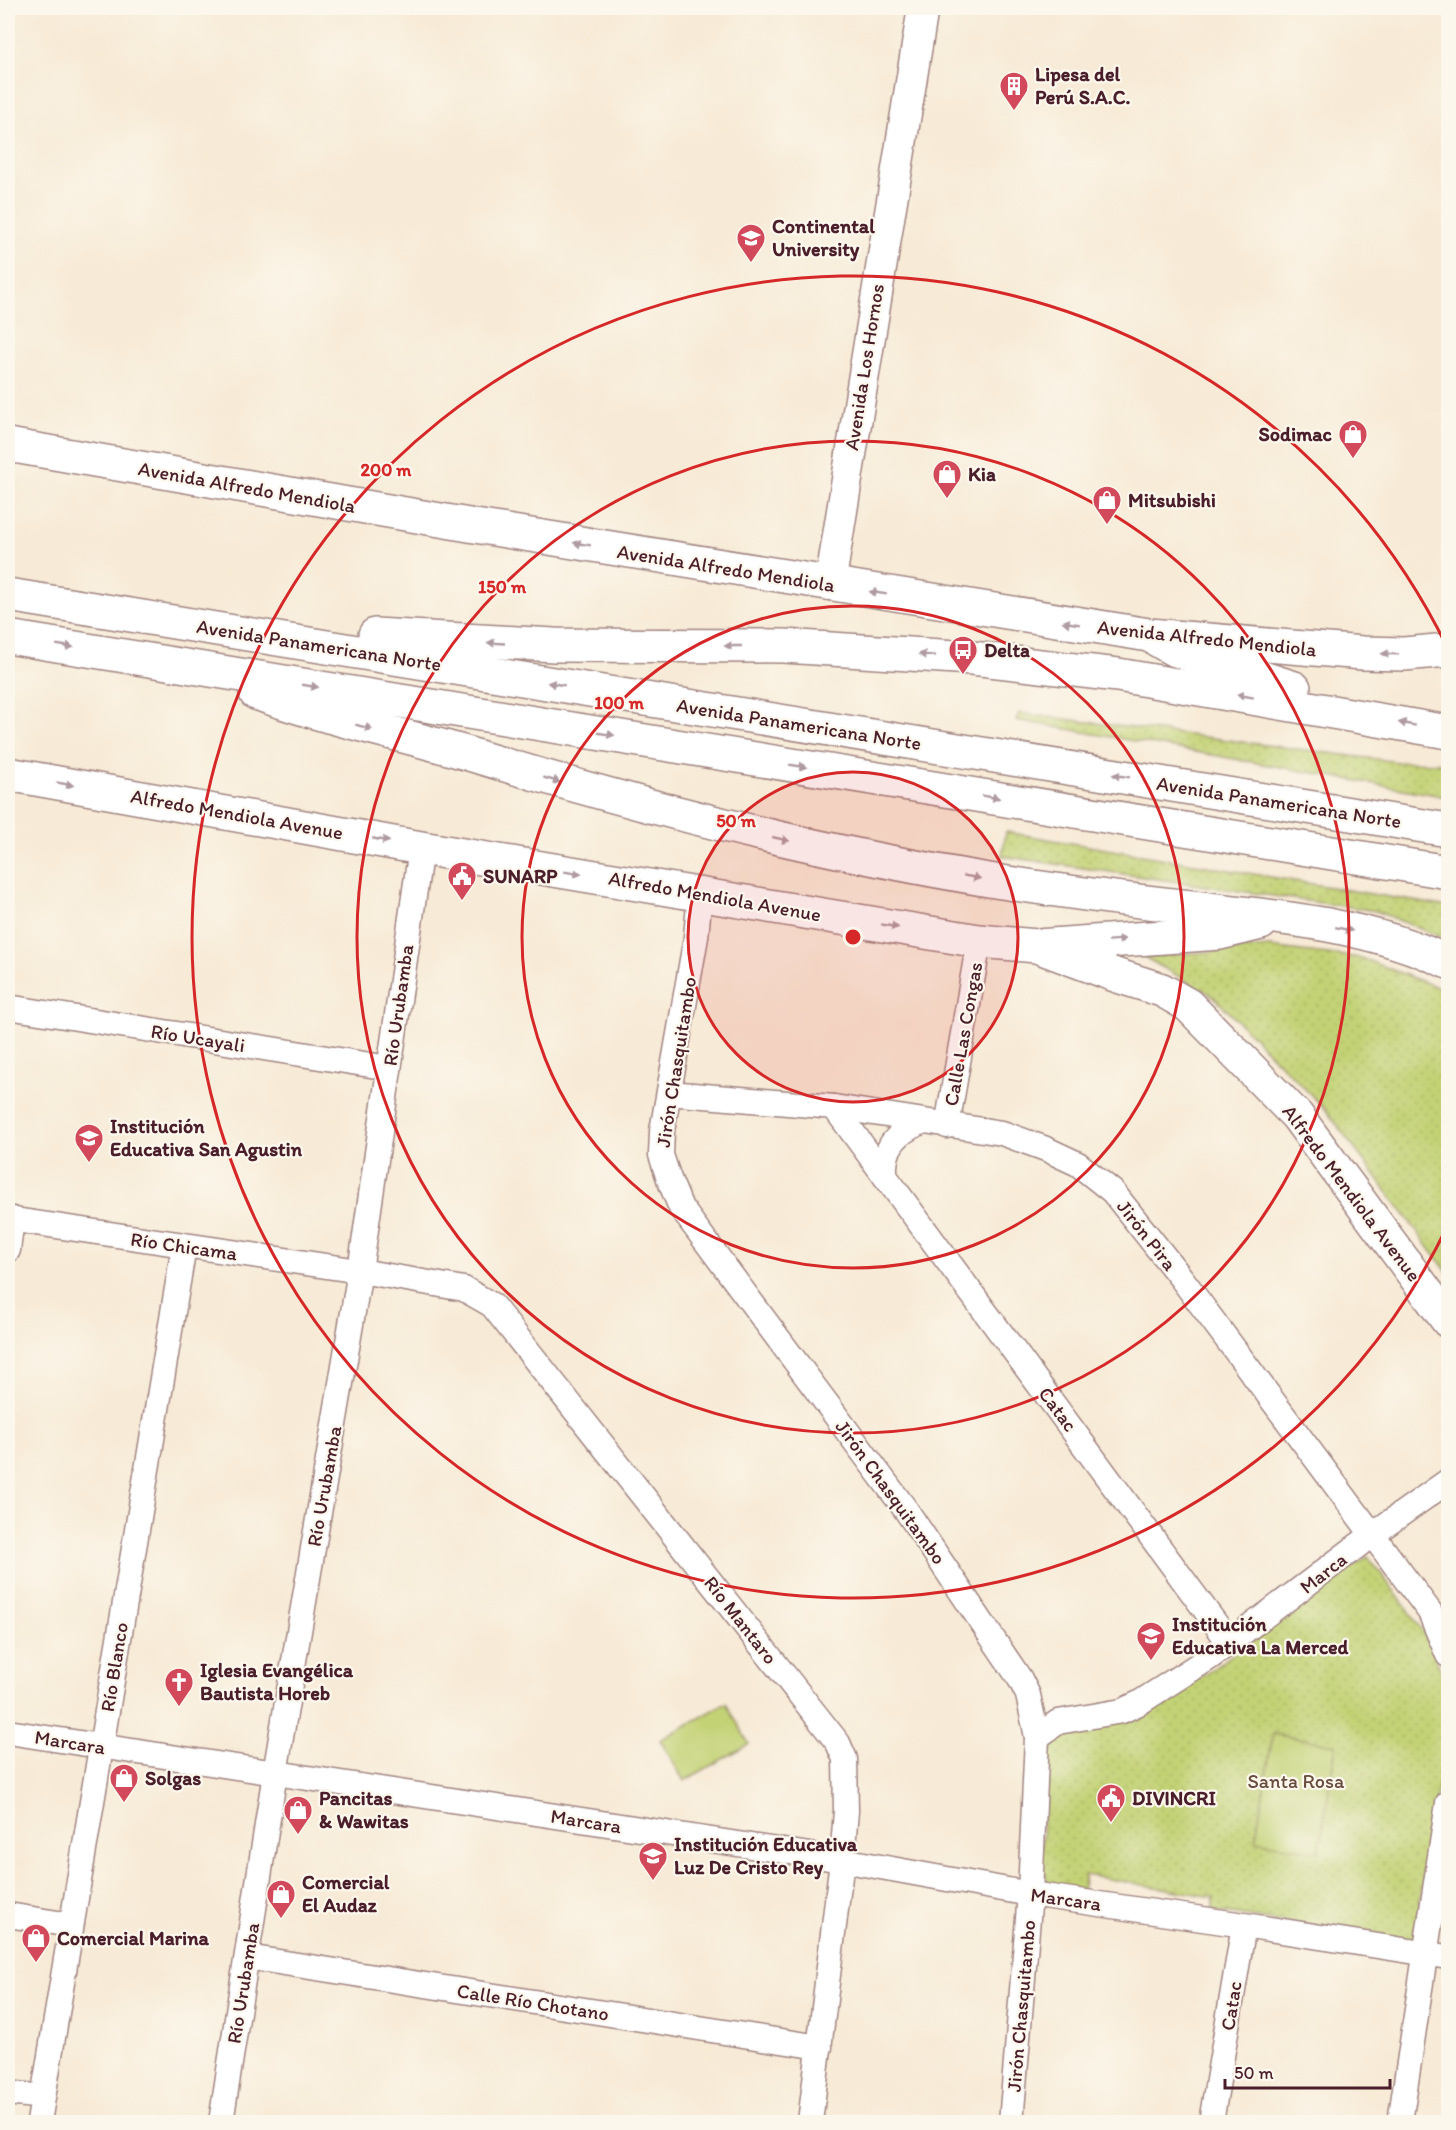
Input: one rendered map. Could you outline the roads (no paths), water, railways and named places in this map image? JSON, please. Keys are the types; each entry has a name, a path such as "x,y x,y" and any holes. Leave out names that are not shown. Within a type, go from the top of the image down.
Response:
{"main road":[{"name":"Avenida Alfredo Mendiola","path":"8,445 469,525 1149,635 1363,653 1404,654 1449,650"},
{"name":"Avenida Panamericana Norte","path":"8,595 1449,830"},
{"path":"176,622 507,643 784,646 972,658 1118,675 1449,732"},
{"path":"1149,635 1173,648 1300,690 1365,717"},
{"name":"Avenida Panamericana Norte","path":"8,637 1449,872"},
{"path":"190,666 232,684 317,714 466,753 639,804 820,848 906,866 1094,896 1286,917 1382,937 1449,962"},
{"name":"Alfredo Mendiola Avenue","path":"8,774 421,848 979,941 1037,946 1162,990 1188,1005 1297,1116 1449,1321"},
{"path":"1037,946 1220,933 1286,917"}],"street":[{"name":"Avenida Los Hornos","path":"830,585 923,8"},
{"name":"Río Urubamba","path":"226,2122 247,1957 275,1773 360,1271 421,848"},
{"name":"Jirón Chasquitambo","path":"700,893 696,937 662,1131 662,1155 669,1179 681,1208 906,1510 1020,1679 1028,1695 1037,1737 1030,1894 1011,2122"},
{"name":"Calle Las Congas","path":"947,1126 979,941"},
{"name":"Río Ucayali","path":"8,1007 389,1068"},
{"name":"Jirón Pira","path":"669,1093 834,1107 1002,1133 1046,1149 1078,1164 1113,1192 1182,1279 1430,1612 1449,1655"},
{"name":"Catac","path":"834,1107 1229,1642"},
{"path":"885,1176 885,1166 896,1136 922,1122"},
{"name":"Río Chicama","path":"10,1219 360,1271"},
{"path":"8,1250 10,1219"},
{"name":"Río Blanco","path":"39,2122 184,1246"},
{"name":"Río Mantaro","path":"360,1271 464,1289 492,1305 838,1743 845,1760 847,1780 842,1860 810,2122"},
{"name":"Marca","path":"1037,1737 1058,1722 1122,1710 1139,1704 1209,1658 1373,1534 1449,1480"},
{"name":"Marcara","path":"8,1732 842,1860 1030,1894 1437,1956"},
{"path":"1400,2122 1437,1956 1449,1803"},
{"path":"8,1915 70,1925"},
{"name":"Catac","path":"1211,2122 1245,1925"},
{"name":"Calle Río Chotano","path":"247,1957 820,2047"},
{"path":"8,2093 43,2097"}],"place":[{"name":"Lipesa del Perú S.A.C.","path":"1014,112"},
{"name":"Continental University","path":"751,264"},
{"name":"Sodimac","path":"1353,460"},
{"name":"Kia","path":"947,500"},
{"name":"Mitsubishi","path":"1107,526"},
{"name":"Delta","path":"963,676"},
{"name":"SUNARP","path":"462,902"},
{"name":"Institución Educativa San Agustin","path":"89,1164"},
{"name":"Institución Educativa La Merced","path":"1151,1662"},
{"name":"Iglesia Evangélica Bautista Horeb","path":"179,1708"},
{"name":"Solgas","path":"124,1804"},
{"name":"DIVINCRI","path":"1111,1824"},
{"name":"Pancitas & Wawitas","path":"298,1836"},
{"name":"Institución Educativa Luz De Cristo Rey","path":"653,1882"},
{"name":"Comercial El Audaz","path":"281,1920"},
{"name":"Comercial Marina","path":"36,1964"}],"park label":[{"name":"Santa Rosa","path":"1296,1781"}]}
